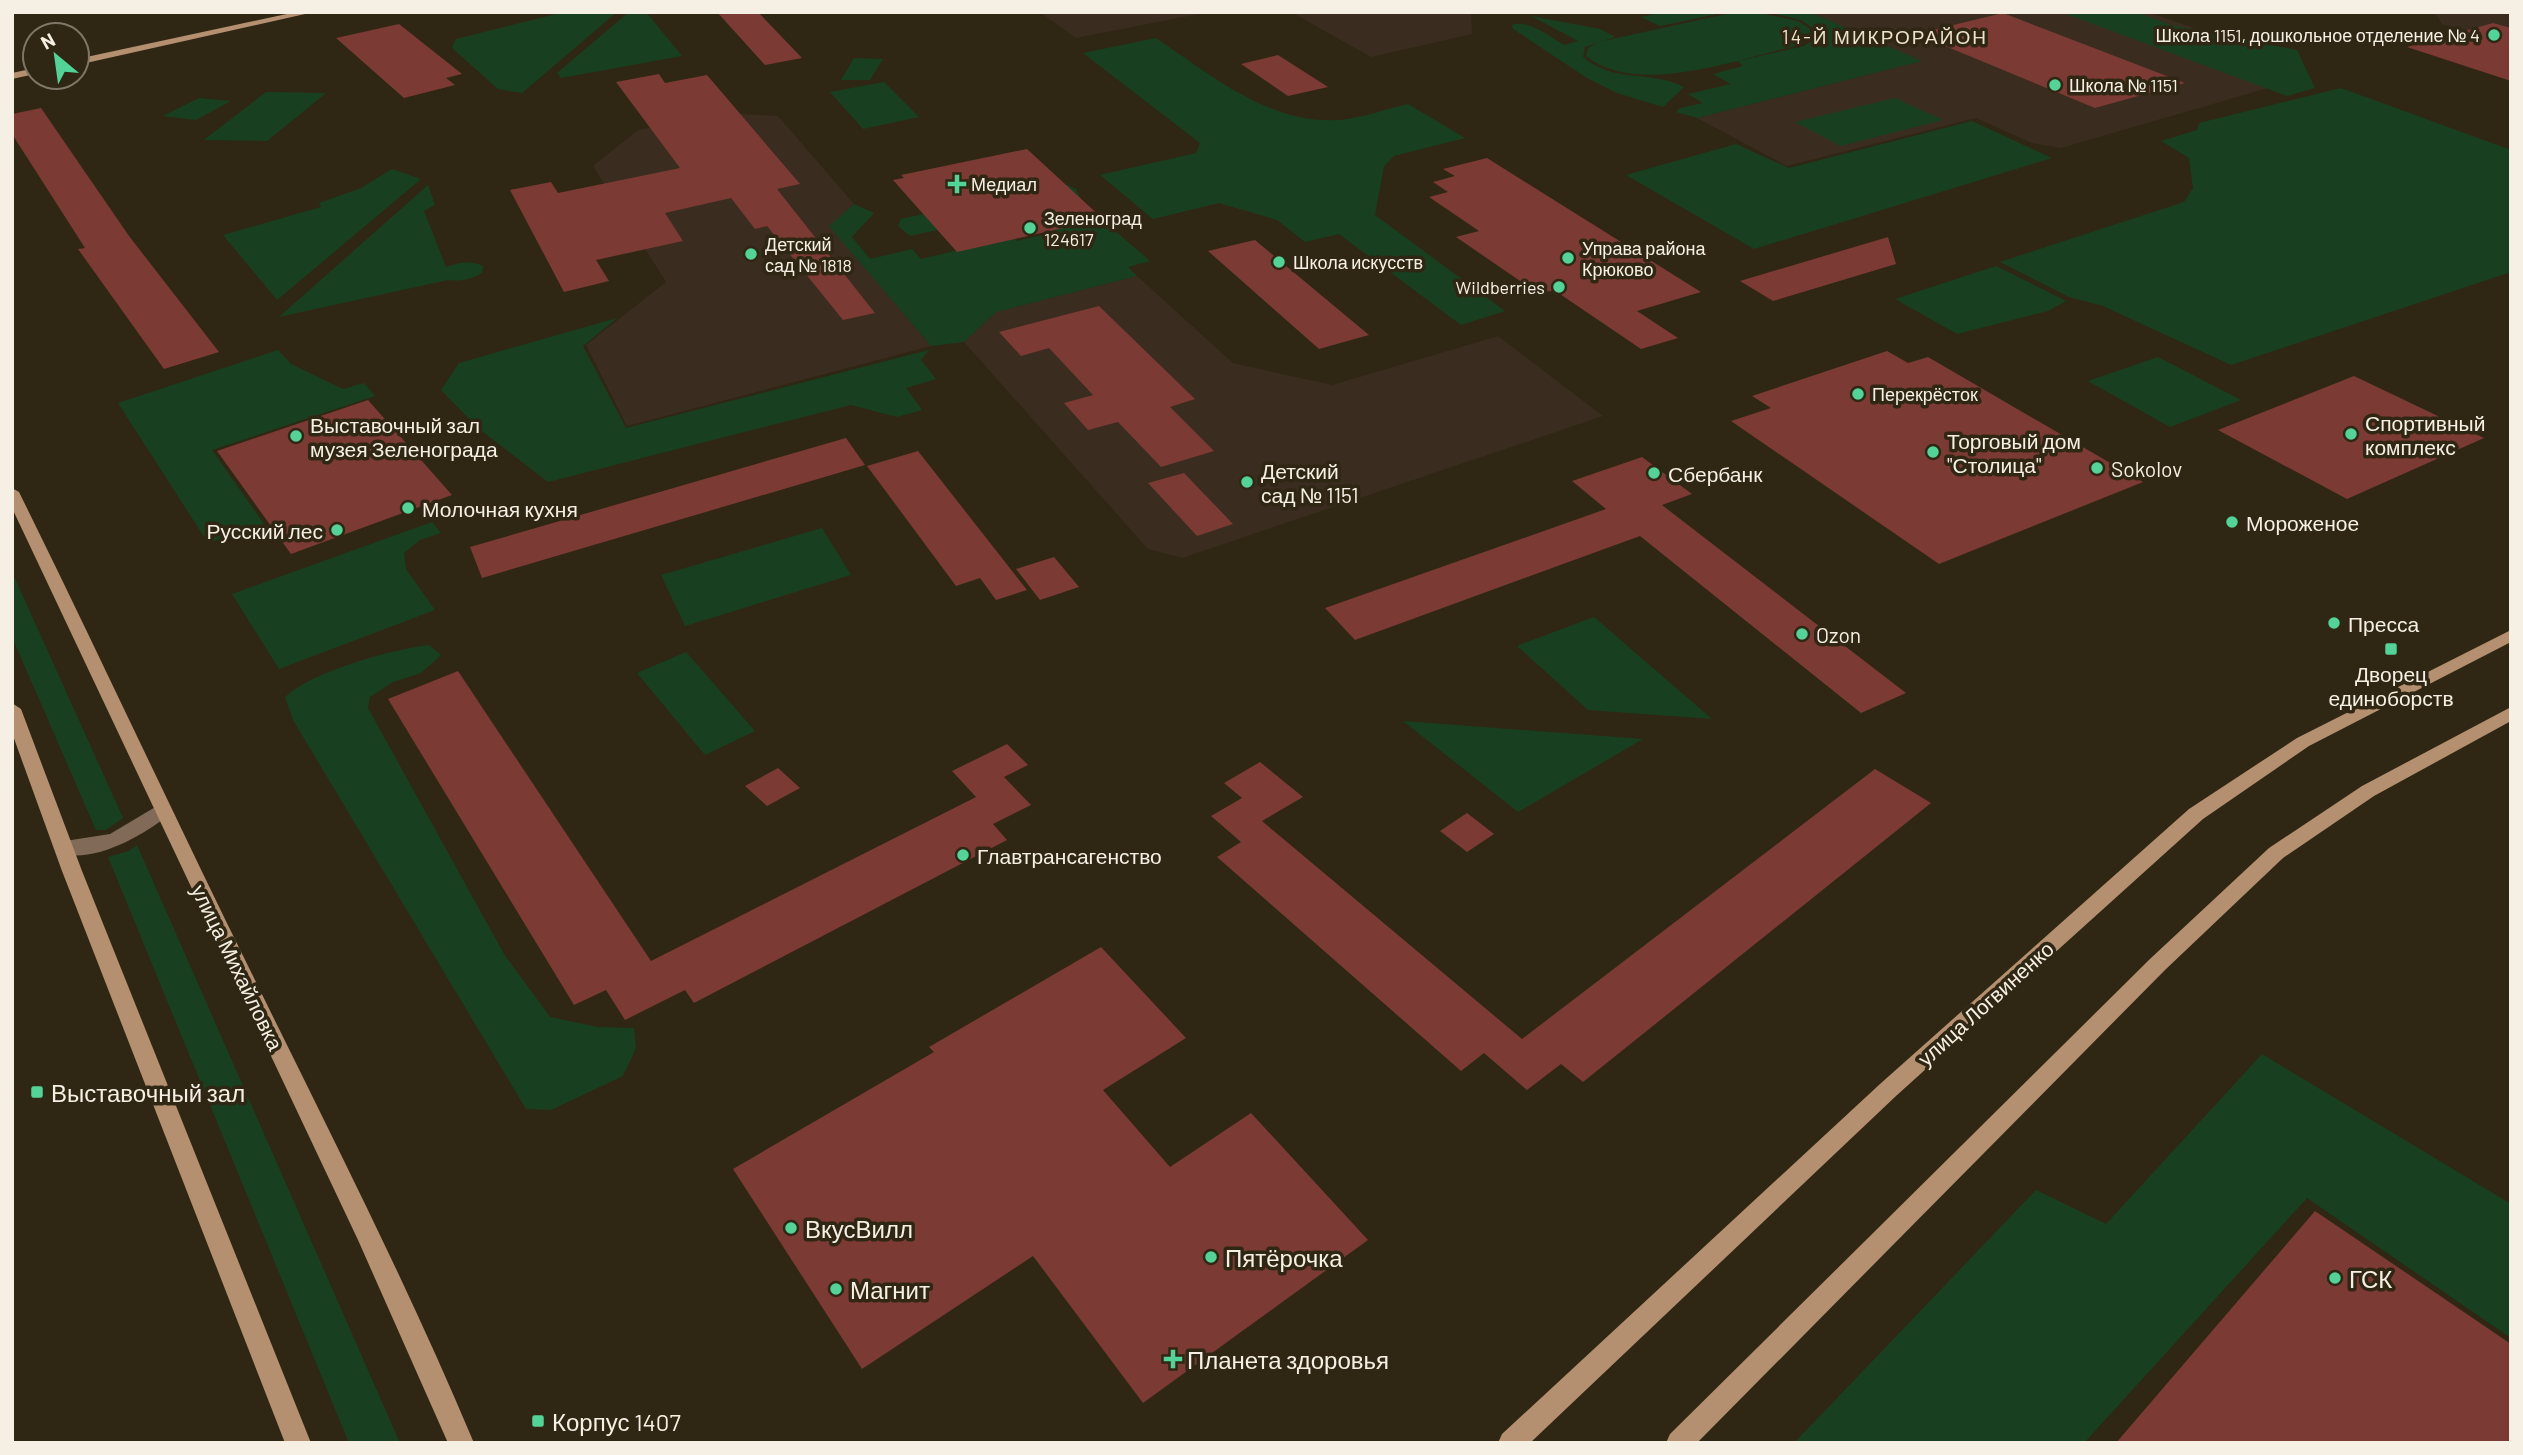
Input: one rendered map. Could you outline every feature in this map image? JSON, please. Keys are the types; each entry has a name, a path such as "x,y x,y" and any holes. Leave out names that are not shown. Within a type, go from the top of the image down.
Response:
{"main road":[{"path":"91,51 275,12"},
{"path":"91,59 310,12"},
{"name":"улица Михайловка","path":"14,500 131,738 162,810 362,1224 461,1443"},
{"name":"улица Логвиненко","path":"1511,1443 1878,1100 2196,814 2303,742 2511,635"},
{"path":"12,709 298,1443"},
{"path":"1679,1443 2158,964 2276,853 2368,791 2511,713"}],"street":[{"path":"65,848 99,846 135,831 162,810"}],"shaded area":[{"path":"1040,12 1209,12 1076,38"},
{"path":"1291,12 1468,12 1471,14 1472,34 1371,57"},
{"name":"Школа № 1151","path":"1810,12 2148,12 2284,60 2299,79 2061,148 2032,143 1976,118 1787,166 1697,118 1921,61"},
{"name":"Школа 1151, дошкольное отделение № 4","path":"2434,12 2511,12 2511,46 2442,24"},
{"name":"Детский сад № 1818","path":"724,113 778,116 854,204 830,226 931,346 627,426 586,345 666,282 593,166 638,130"},
{"name":"Детский сад № 1151","path":"1137,276 1233,363 1332,385 1498,336 1603,416 1182,558 1148,549 964,342 996,312"}],"green space":[{"path":"564,12 617,12 522,93 498,89 452,48 456,39"},
{"path":"629,12 646,12 682,56 561,78 557,73"},
{"path":"1663,12 1727,12 1660,26 1641,17"},
{"path":"1755,12 1798,21 1810,29 1810,37 1800,45 1749,58 1690,71 1661,74 1633,74 1608,68 1586,56 1588,48 1599,42 1731,13"},
{"path":"1767,12 1810,12 1922,61 1697,118 1676,112 1680,108 1703,103 1688,94 1731,84 1713,74 1743,66 1738,61 1804,46 1816,38 1814,29 1801,20"},
{"path":"2061,12 2137,12 2171,25 2297,50 2315,88 2287,96"},
{"path":"1531,16 1600,29 1615,37 1585,47 1583,57 1596,66 1684,87 1663,107 1617,93 1587,78 1513,29 1512,25 1525,24 1564,45 1578,41"},
{"path":"1156,38 1242,95 1289,114 1340,120 1408,104 1465,138 1394,156 1384,166 1375,215 1505,311 1461,325 1339,234 1305,242 1277,220 1219,203 1153,219 1100,175 1196,153 1200,143 1083,53"},
{"path":"854,58 883,59 870,80 841,80"},
{"path":"884,82 919,117 863,129 830,92"},
{"path":"2341,88 2511,150 2511,272 2231,365 2103,306 2069,297 2000,262 2184,202 2193,188 2189,158 2161,141 2197,130 2199,123"},
{"path":"266,92 326,93 267,141 204,140"},
{"path":"199,98 231,101 196,120 163,116"},
{"path":"1895,98 1943,120 1841,146 1795,122"},
{"path":"1972,121 2052,158 1754,249 1626,175 1736,144 1789,168"},
{"path":"392,169 421,179 277,300 223,235 321,207 319,203 361,188"},
{"path":"1063,183 1076,189 1080,198 910,236 898,226 901,219"},
{"path":"428,185 435,205 424,211 446,267 473,263 483,266 482,273 466,280 448,280 279,317"},
{"path":"854,204 874,213 852,237 870,259 912,249 921,259 1013,237 1017,241 1051,233 1048,229 1099,217 1150,261 1128,267 1137,276 996,312 964,342 931,346 829,226"},
{"path":"1996,266 2066,301 2048,311 1957,334 1895,299"},
{"path":"617,318 583,346 626,428 929,350 921,360 936,379 906,388 922,410 897,417 851,405 548,482 478,428 441,390 459,363"},
{"path":"278,350 291,364 343,389 364,383 375,396 212,450 264,524 208,543 118,403"},
{"path":"2158,357 2241,400 2170,427 2088,381"},
{"path":"432,522 441,533 420,540 404,553 406,569 435,610 279,669 232,594"},
{"path":"822,528 851,575 685,626 661,575"},
{"path":"12,572 123,818 106,830 96,830 12,637"},
{"path":"1594,617 1712,719 1588,710 1517,646"},
{"path":"429,645 441,655 421,673 393,682 370,697 368,708 504,954 550,1017 598,1027 634,1028 636,1048 623,1076 551,1110 526,1109 293,720 285,697 333,670 374,657"},
{"path":"686,652 755,731 705,755 637,673"},
{"path":"1403,721 1643,739 1518,812"},
{"path":"137,845 400,1443 349,1443 108,857 129,851"},
{"path":"2262,1054 2511,1204 2511,1338 2307,1198 2084,1443 1794,1443 2036,1190 2106,1224"}],"building":[{"path":"717,12 758,12 802,58 765,65"},
{"path":"2003,13 2185,83 2095,108 1916,34"},
{"path":"2493,23 2511,28 2511,81 2407,47"},
{"path":"399,24 462,74 446,78 455,85 404,98 336,38"},
{"path":"1278,55 1328,87 1288,96 1241,64"},
{"path":"659,74 665,83 707,75 800,184 777,189 875,313 843,320 767,226 755,229 731,198 665,213 683,241 596,260 609,281 564,292 510,190 551,182 558,193 680,168 616,82"},
{"path":"41,108 129,236 219,352 164,369 78,249 85,248 12,134 12,114"},
{"path":"1027,149 1103,219 957,252 893,180 904,178 901,175"},
{"path":"1487,158 1701,292 1637,311 1678,338 1641,349 1554,290 1539,294 1456,237 1479,231 1429,197 1448,192 1433,182 1455,176 1443,169"},
{"path":"1888,237 1896,264 1773,301 1740,281"},
{"path":"1255,240 1369,335 1319,349 1208,251"},
{"path":"1099,306 1195,399 1170,407 1214,451 1161,467 1118,422 1088,430 1064,403 1093,395 1049,348 1021,356 999,332"},
{"name":"Торговый дом \"Столица\"","path":"1887,351 1908,363 1928,357 2143,482 1939,564 1731,421 1771,408 1752,396"},
{"name":"Спортивный комплекс","path":"2354,376 2484,438 2347,499 2218,430"},
{"path":"368,400 452,495 291,554 217,451"},
{"path":"846,438 865,465 482,578 470,547"},
{"path":"918,451 1027,590 996,600 980,578 956,586 867,466"},
{"path":"1642,457 1692,494 1662,505 1906,693 1861,713 1640,536 1355,640 1325,608 1606,509 1572,481"},
{"path":"1184,473 1233,524 1197,536 1148,483"},
{"path":"1054,557 1079,587 1040,600 1016,569"},
{"path":"458,671 651,961 976,797 952,771 1007,744 1028,765 1004,777 1031,805 993,824 1007,840 694,1003 685,990 625,1020 606,990 574,1005 388,699"},
{"path":"1260,762 1303,797 1262,821 1522,1039 1875,769 1931,803 1583,1082 1561,1064 1527,1090 1484,1053 1461,1071 1217,857 1241,842 1211,816 1242,798 1224,783"},
{"path":"778,768 800,788 767,806 745,786"},
{"path":"1467,813 1494,834 1467,852 1440,831"},
{"path":"1101,947 1186,1038 1103,1090 1170,1167 1251,1113 1368,1240 1143,1403 1033,1256 862,1369 733,1169 934,1052 929,1047"},
{"name":"ГСК","path":"2315,1211 2511,1344 2511,1443 2116,1443"}],"place":[{"name":"Школа 1151, дошкольное отделение № 4","path":"2494,35"},
{"name":"Школа № 1151","path":"2055,85"},
{"name":"Медиал","path":"957,184"},
{"name":"Зеленоград 124617","path":"1030,228"},
{"name":"Детский сад № 1818","path":"751,254"},
{"name":"Управа района Крюково","path":"1568,258"},
{"name":"Школа искусств","path":"1279,262"},
{"name":"Wildberries","path":"1559,287"},
{"name":"Перекрёсток","path":"1858,394"},
{"name":"Спортивный комплекс","path":"2351,434"},
{"name":"Выставочный зал музея Зеленограда","path":"296,436"},
{"name":"Торговый дом \"Столица\"","path":"1933,452"},
{"name":"Sokolov","path":"2097,468"},
{"name":"Сбербанк","path":"1654,473"},
{"name":"Детский сад № 1151","path":"1247,482"},
{"name":"Молочная кухня","path":"408,508"},
{"name":"Мороженое","path":"2232,522"},
{"name":"Русский лес","path":"337,530"},
{"name":"Пресса","path":"2334,623"},
{"name":"Ozon","path":"1802,634"},
{"name":"Дворец единоборств","path":"2391,649"},
{"name":"Главтрансагенство","path":"963,855"},
{"name":"Выставочный зал","path":"37,1092"},
{"name":"ВкусВилл","path":"791,1228"},
{"name":"Пятёрочка","path":"1211,1257"},
{"name":"ГСК","path":"2335,1278"},
{"name":"Магнит","path":"836,1289"},
{"name":"Планета здоровья","path":"1173,1359"},
{"name":"Корпус 1407","path":"538,1421"}],"district":[{"name":"14-Й МИКРОРАЙОН","path":"1885,36"}]}
